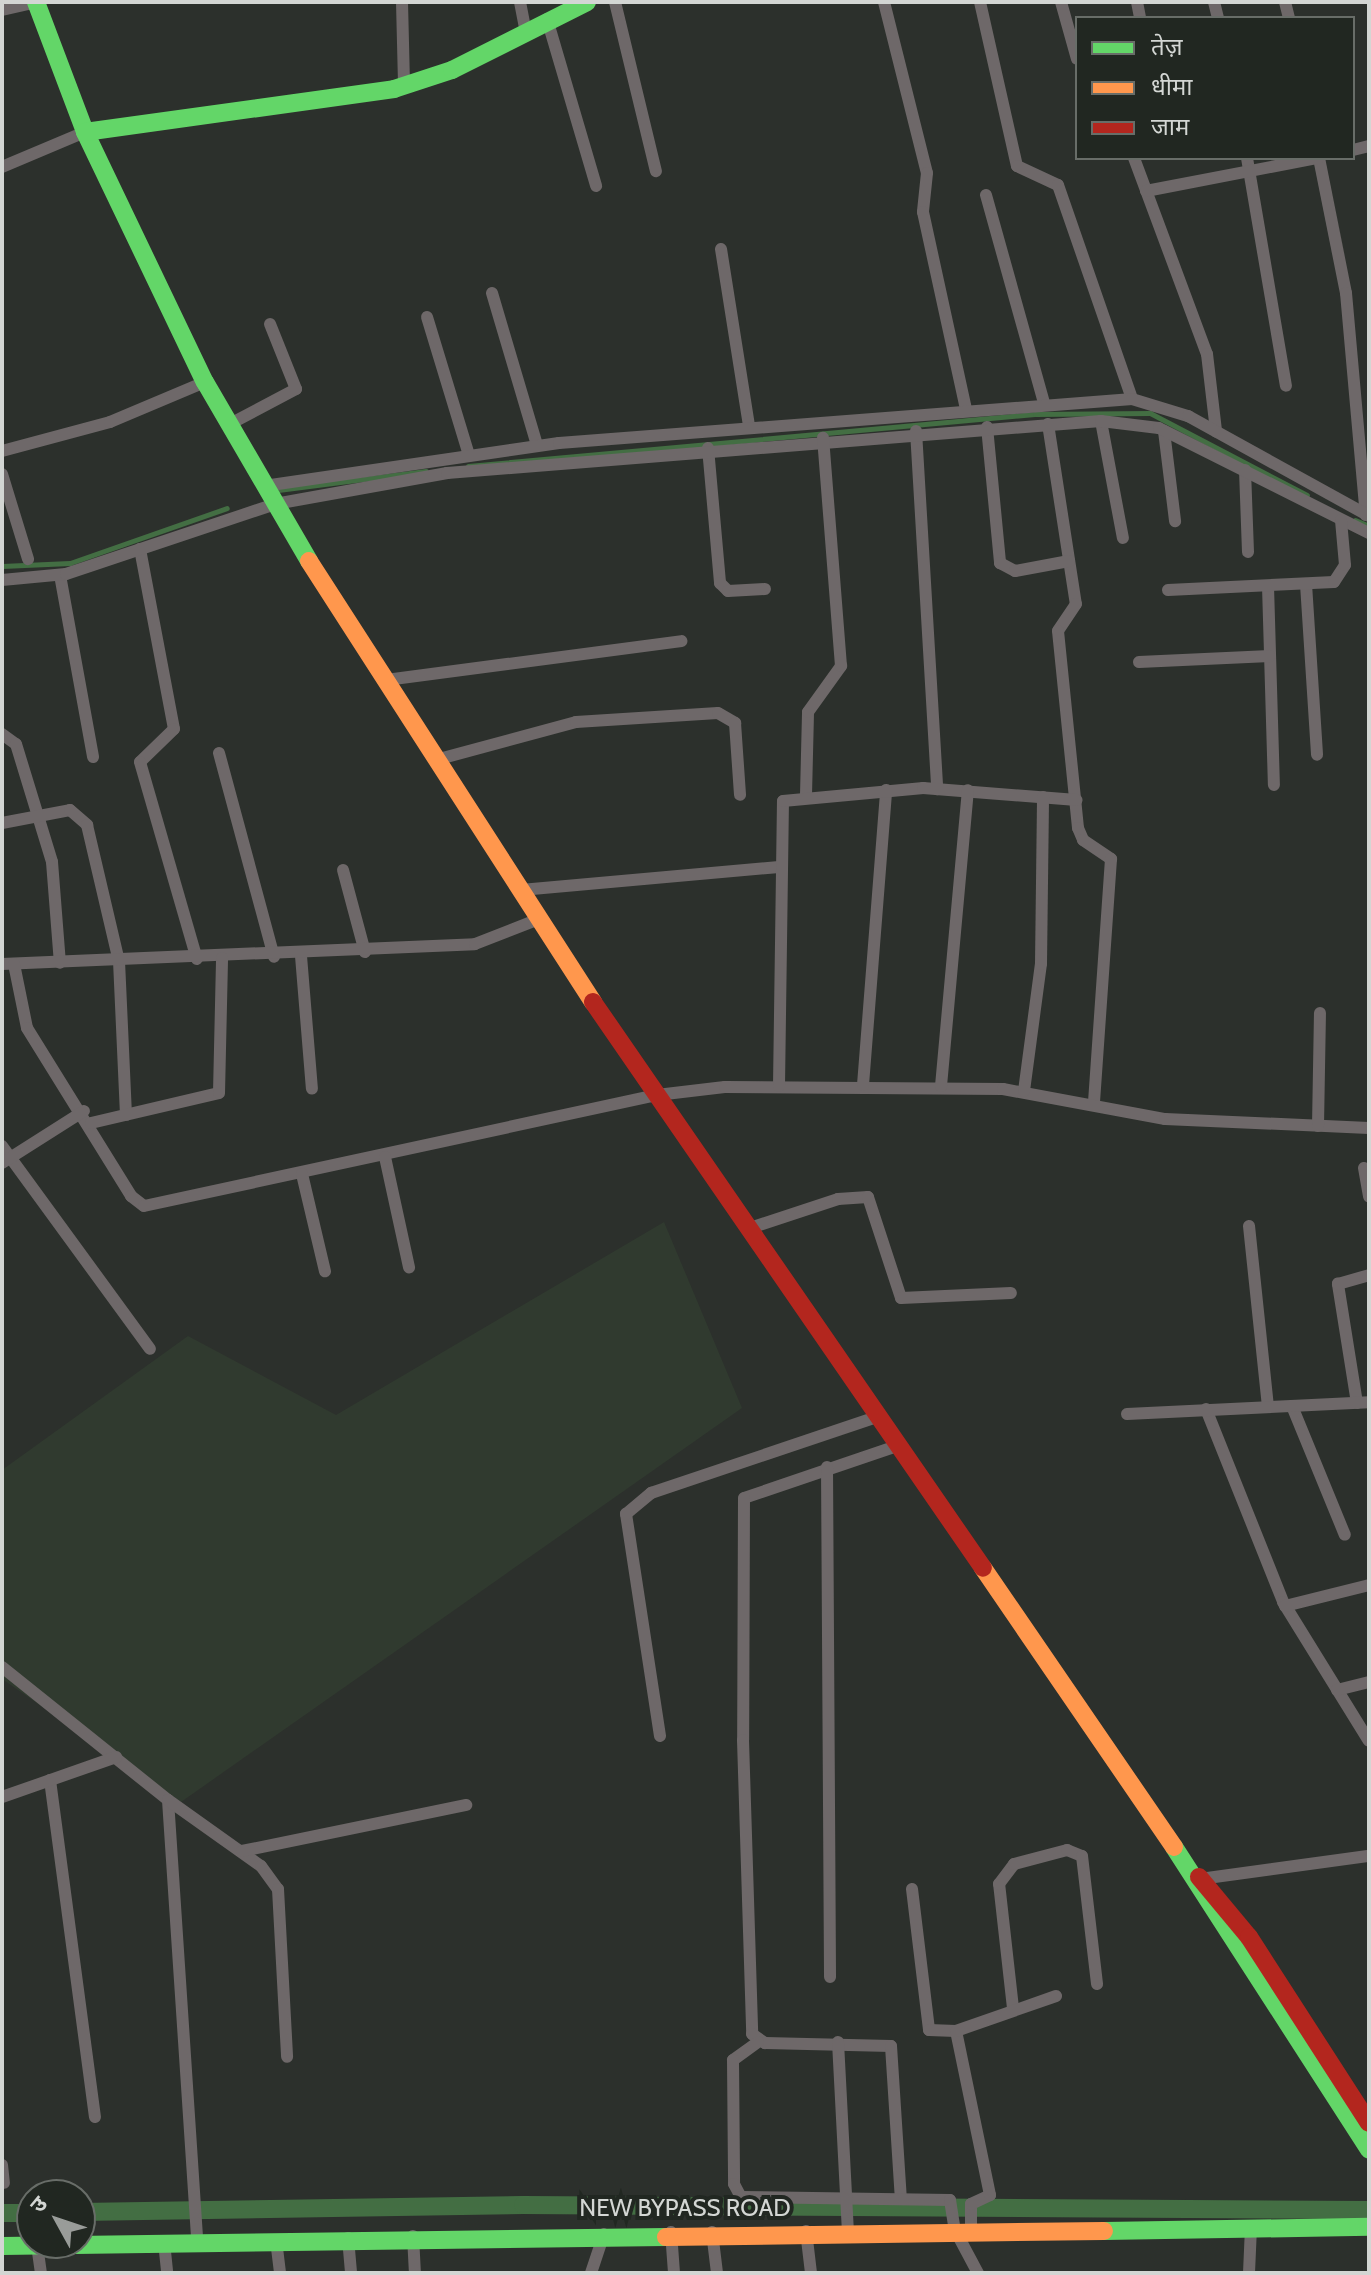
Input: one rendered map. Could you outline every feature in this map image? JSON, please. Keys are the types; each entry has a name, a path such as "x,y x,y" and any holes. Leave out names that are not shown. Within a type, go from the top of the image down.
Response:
{"street":[{"path":"2,10 36,2 85,132 205,382 264,486 386,680 539,919 874,1418 1197,1876 1369,2150"},
{"path":"402,2 404,86"},
{"path":"520,2 525,28"},
{"path":"2,167 85,132 404,86 452,70 525,28 587,2"},
{"path":"615,2 656,171"},
{"path":"884,2 927,173 923,212 966,410"},
{"path":"980,2 1017,166 1058,185 1132,399"},
{"path":"1061,2 1075,52"},
{"path":"547,19 596,186"},
{"path":"1135,160 1207,354 1216,431"},
{"path":"1146,191 1248,164 1295,160"},
{"path":"1318,160 1346,293 1368,515"},
{"path":"1248,164 1286,386"},
{"path":"986,195 1044,403"},
{"path":"721,249 749,425"},
{"path":"492,293 537,445"},
{"path":"427,317 469,455"},
{"path":"228,425 296,389 270,324"},
{"path":"2,451 110,422 205,382"},
{"path":"264,486 537,445 749,425 1132,399 1216,431 1368,515"},
{"path":"1101,421 1123,538"},
{"path":"2,580 60,575 275,504 447,473 823,438 1101,421 1164,431 1369,533"},
{"path":"1048,424 1076,610 1058,631 1077,800 1083,840 1111,859 1094,1104"},
{"path":"987,427 1000,563 1015,571 1069,561"},
{"path":"916,431 937,789"},
{"path":"1164,431 1175,521"},
{"path":"806,795 808,712 841,666 823,438"},
{"path":"708,448 720,583 728,591 765,589"},
{"path":"1245,470 1248,552"},
{"path":"2,474 28,559"},
{"path":"1168,590 1334,582 1344,573 1341,520"},
{"path":"140,549 174,729 140,762 197,959"},
{"path":"60,575 93,757"},
{"path":"1306,584 1317,755"},
{"path":"1268,586 1274,785"},
{"path":"386,680 681,641"},
{"path":"1139,662 1270,656"},
{"path":"439,759 576,722 718,713 735,723 740,795"},
{"path":"2,734 16,744 54,873 60,963"},
{"path":"219,753 274,957"},
{"path":"779,1086 779,808 788,797 937,789 1077,800"},
{"path":"863,1085 886,790"},
{"path":"941,1086 968,790"},
{"path":"1024,1091 1041,964 1043,797"},
{"path":"2,823 70,810 83,817 119,961 126,1115"},
{"path":"521,890 779,867"},
{"path":"343,870 365,952"},
{"path":"539,919 492,941 365,952 8,964 23,1020 87,1117 131,1196 144,1206 385,1157 657,1095 779,1086 941,1086 1024,1091 1165,1119 1369,1128"},
{"path":"301,956 312,1089"},
{"path":"6,1160 87,1117 126,1115 222,1088 222,958"},
{"path":"1318,1126 1320,1013"},
{"path":"2,1146 6,1160 150,1349"},
{"path":"385,1157 409,1267"},
{"path":"1364,1168 1369,1197"},
{"path":"302,1174 325,1271"},
{"path":"747,1229 838,1199 868,1197 901,1298 1011,1293"},
{"path":"1249,1226 1268,1406"},
{"path":"1127,1414 1363,1402 1338,1284 1369,1275"},
{"path":"1292,1406 1345,1535"},
{"path":"1206,1409 1285,1606 1369,1741"},
{"path":"660,1736 626,1514 651,1493 874,1418"},
{"path":"758,2042 747,1977 742,1504 756,1489 894,1447"},
{"path":"827,1467 830,1977"},
{"path":"1285,1606 1369,1585"},
{"path":"2,1667 168,1800 242,1851 278,1889 287,2057"},
{"path":"1337,1690 1369,1682"},
{"path":"2,1797 116,1757"},
{"path":"50,1780 95,2117"},
{"path":"168,1800 197,2242"},
{"path":"242,1851 466,1805"},
{"path":"1013,2008 999,1884 1014,1864 1067,1850 1082,1856 1097,1984"},
{"path":"1197,1876 1369,1856"},
{"path":"1197,1876 1249,1937 1369,2123"},
{"path":"912,1889 929,2030 956,2031 1013,2008 1056,1996"},
{"path":"956,2031 990,2195 962,2217"},
{"path":"901,2199 895,2051 884,2042 758,2042 733,2060 738,2193 749,2200 847,2213 901,2199 962,2217"},
{"path":"838,2042 847,2213"},
{"path":"2,2165 4,2183"},
{"name":"NEW BYPASS ROAD","path":"96,2244 806,2231 847,2213 1251,2228 1369,2227"},
{"path":"962,2217 978,2273"},
{"path":"1249,2273 1251,2228"},
{"path":"806,2231 811,2273"},
{"path":"671,2232 674,2273"},
{"path":"712,2232 717,2273"},
{"path":"591,2273 605,2233"},
{"path":"413,2236 415,2273"},
{"path":"348,2238 351,2273"},
{"path":"276,2240 280,2273"},
{"path":"164,2242 167,2273"}],"shaded area":[{"path":"664,1222 742,1408 181,1802 2,1679 2,1470 188,1336 336,1415"}],"waterway":[{"path":"468,466 1035,414 1150,413 1307,495"},
{"path":"278,490 426,471"},
{"path":"2,566 70,563 227,508"},
{"path":"1355,520 1369,526"},
{"path":"96,2212 523,2205 1369,2210"},
{"path":"2,2213 16,2213"}],"traffic: fast":[{"path":"36,2 85,132 205,382 309,561"},
{"path":"85,132 394,89 452,70 587,2"},
{"path":"1174,1847 1369,2150"},
{"path":"1104,2231 1369,2227"},
{"path":"2,2246 666,2237"}],"traffic: slow":[{"path":"309,561 593,1002"},
{"path":"983,1568 1174,1847"},
{"path":"666,2237 1104,2231"}],"traffic: jam":[{"path":"593,1002 983,1568"},
{"path":"1199,1877 1249,1937 1369,2123"}]}
